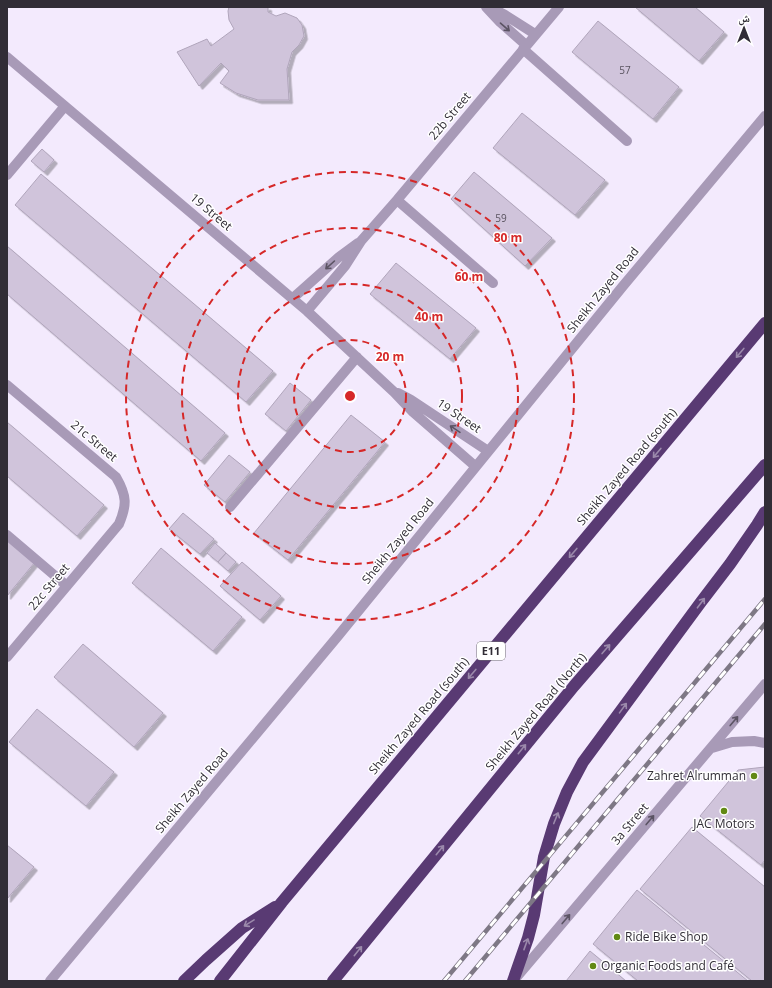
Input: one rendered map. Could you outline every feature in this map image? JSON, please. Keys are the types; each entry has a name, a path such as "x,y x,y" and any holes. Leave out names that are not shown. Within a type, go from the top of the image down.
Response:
{"highway":[{"name":"Sheikh Zayed Road (south)","path":"220,981 282,902 765,324"},
{"name":"Sheikh Zayed Road (North)","path":"333,981 574,686 765,465"},
{"path":"513,981 528,938 534,915 544,857 554,824 567,792 583,762 730,564 765,512"},
{"path":"184,981 242,928 282,902"}],"street":[{"path":"486,7 524,47 627,141"},
{"path":"490,7 535,34"},
{"name":"22b Street","path":"307,311 345,266 361,241 559,7"},
{"name":"19 Street","path":"7,57 307,311 394,392 413,412 475,466"},
{"path":"7,176 65,106"},
{"name":"Sheikh Zayed Road","path":"50,981 338,636 475,466 765,116"},
{"path":"397,200 493,284"},
{"name":"22b Street","path":"292,298 339,257 361,241"},
{"path":"230,507 357,357"},
{"name":"21c Street","path":"7,384 116,477 123,489 125,501 124,513 119,524 110,534"},
{"name":"19 Street","path":"394,392 411,400 488,451"},
{"name":"22c Street","path":"7,657 110,534"},
{"path":"7,535 66,586"},
{"name":"3a Street","path":"513,981 765,684"},
{"path":"712,748 732,742 765,743"}],"building":[{"path":"229,7 268,7 268,12 276,16 285,13 297,18 302,25 304,36 299,45 292,52 287,69 289,100 258,100 236,93 220,83 229,71 221,63 199,86 177,52 207,39 211,46 234,29 229,20"},
{"path":"635,7 695,7 724,32 699,61"},
{"path":"598,21 679,87 653,119 572,52"},
{"path":"522,113 605,180 575,215 493,148"},
{"path":"42,149 54,160 44,172 31,161"},
{"path":"474,172 552,238 525,266 451,199"},
{"path":"41,174 273,371 246,402 15,205"},
{"path":"7,246 225,433 201,461 7,294"},
{"path":"396,263 476,328 450,359 370,294"},
{"path":"290,383 311,400 286,431 265,414"},
{"path":"351,415 385,442 288,560 254,533"},
{"path":"7,422 104,505 77,536 7,476"},
{"path":"229,455 250,472 225,502 204,485"},
{"path":"183,513 214,539 200,554 169,529"},
{"path":"7,539 35,562 7,596"},
{"path":"215,543 226,553 218,562 207,553"},
{"path":"161,548 242,617 213,651 132,583"},
{"path":"226,553 236,562 228,571 218,562"},
{"path":"242,562 281,596 260,620 220,586"},
{"path":"83,644 163,713 134,747 54,677"},
{"path":"37,709 114,772 86,806 9,742"},
{"path":"765,767 765,860 761,865 700,816 738,770"},
{"path":"692,827 765,887 765,981 752,981 640,889"},
{"path":"7,845 34,867 7,899"},
{"path":"637,890 748,981 638,981 593,944"},
{"name":"Organic Foods and Café","path":"590,951 626,981 566,981"}],"railway":[{"path":"444,981 765,599"},
{"path":"465,981 765,624"}],"place":[{"name":"Zahret Alrumman","path":"754,776"},
{"name":"JAC Motors","path":"724,811"},
{"name":"Ride Bike Shop","path":"617,937"},
{"name":"Organic Foods and Café","path":"593,966"}]}
